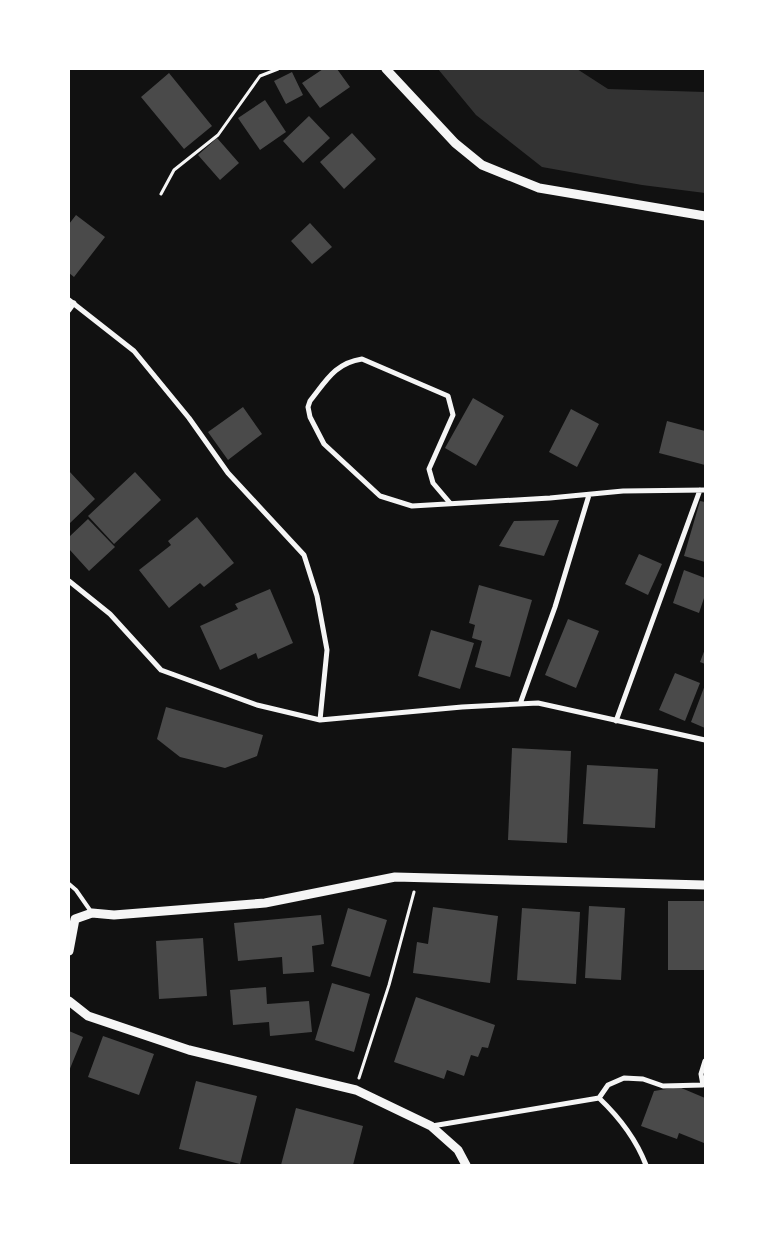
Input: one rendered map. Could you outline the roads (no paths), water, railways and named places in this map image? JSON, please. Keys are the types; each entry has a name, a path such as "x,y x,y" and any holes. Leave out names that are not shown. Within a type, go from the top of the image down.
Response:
{"street":[{"path":"386,69 455,143 482,165 539,188 705,216"},
{"path":"69,310 71,302 134,351 189,418 228,473 304,555 317,596 327,650 320,720"},
{"path":"450,503 433,483 429,469 453,415 448,396 362,359 350,361 336,368 310,400 308,407 314,426 324,444 380,496 412,506 590,495 623,491 703,490 616,721"},
{"path":"520,704 555,607 590,495"},
{"path":"69,581 110,614 161,670 257,705 320,720 462,707 538,703 705,740"},
{"path":"69,950 75,919 92,913 114,916 265,903 395,877 418,876 705,885"},
{"path":"69,1001 88,1016 189,1050 356,1090 431,1126 458,1150 466,1165"},
{"path":"431,1126 600,1098 608,1085 624,1078 643,1079 663,1086 704,1086 701,1074 705,1061"},
{"path":"600,1098 624,1125 640,1150 646,1165"}],"lane":[{"path":"69,884 76,890 92,913"}]}
